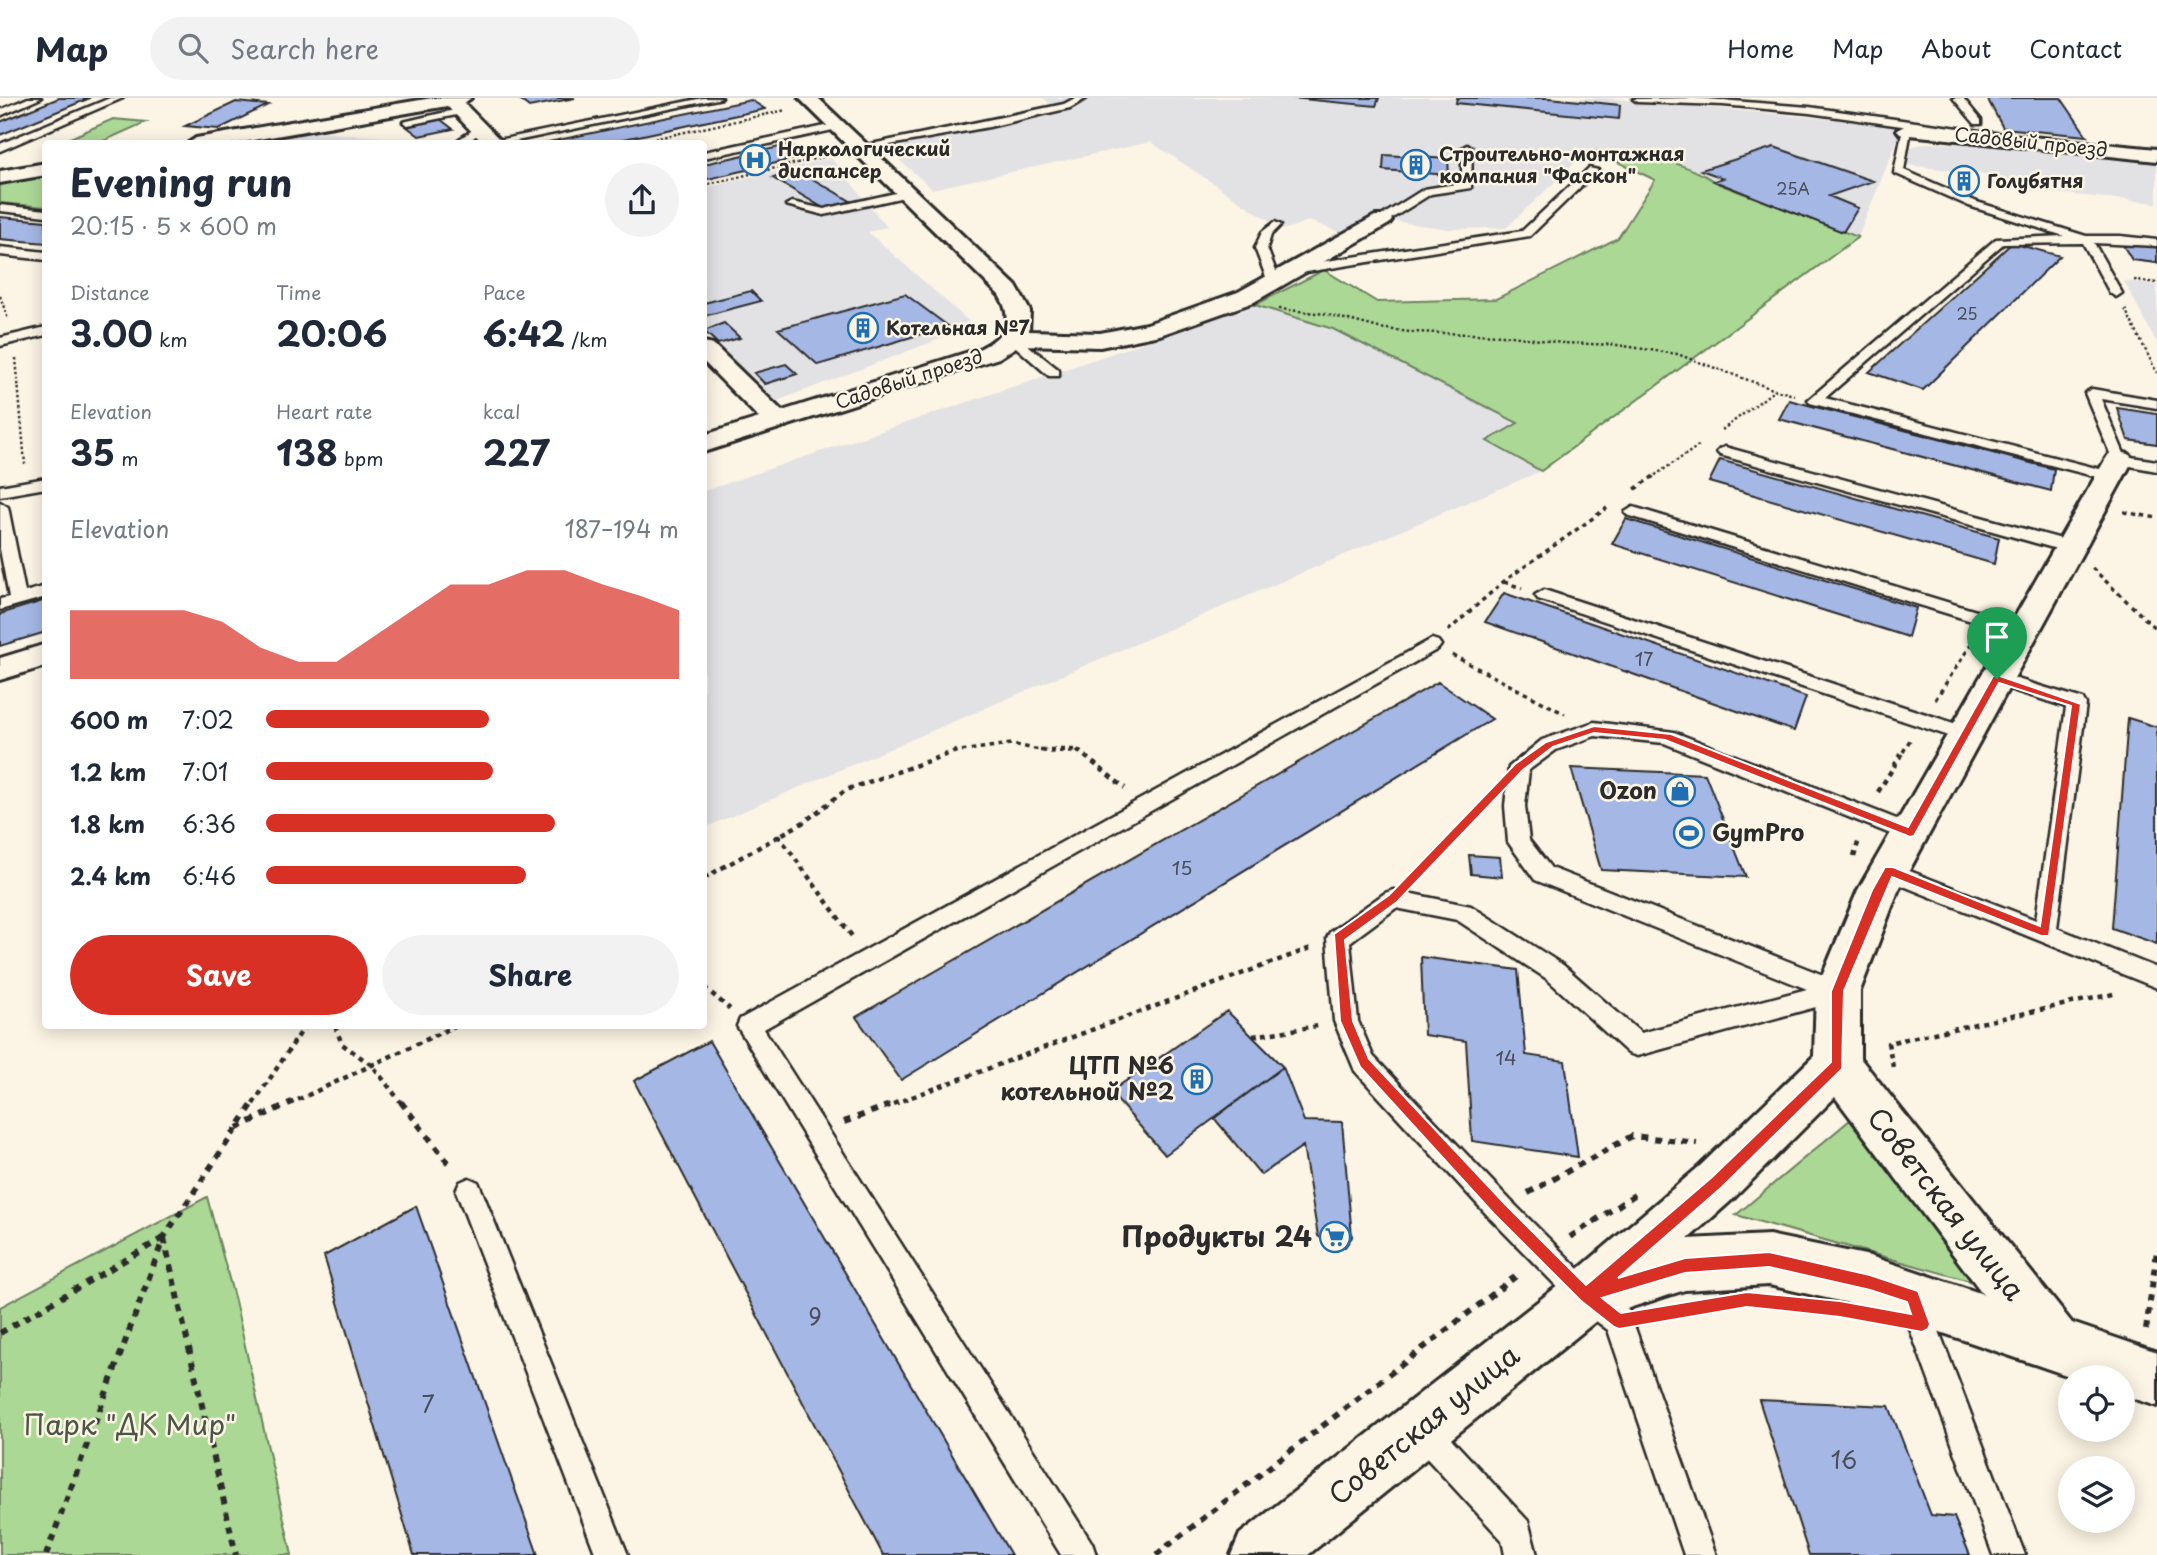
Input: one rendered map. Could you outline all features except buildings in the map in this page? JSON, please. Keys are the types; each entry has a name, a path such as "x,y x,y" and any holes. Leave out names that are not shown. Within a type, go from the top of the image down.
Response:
{"street":[{"path":"811,101 1008,291 1020,308 1020,322 1014,338 1100,340 1152,330 1246,297 1382,220"},
{"path":"217,140 459,103 491,140"},
{"name":"Садовый проезд","path":"1906,130 2157,155"},
{"path":"0,177 42,170"},
{"name":"Садовый проезд","path":"707,443 990,353 1006,346 1014,338"},
{"path":"707,351 756,391 777,421"},
{"path":"1837,1064 1838,991 1878,890 2114,468"},
{"path":"0,669 42,655"},
{"name":"Советская улица","path":"1261,1555 1586,1296 1717,1182 1837,1064 2054,1344"},
{"name":"Советская улица","path":"1586,1296 1685,1265 1769,1260 1870,1282 2149,1376"}],"lane":[{"path":"0,113 36,98"},
{"path":"0,148 118,98"},
{"path":"509,140 717,98"},
{"path":"862,148 989,124 1067,106 1082,98"},
{"path":"1958,98 1978,122"},
{"path":"1637,99 1686,100 1905,122 2031,142"},
{"path":"408,122 459,103"},
{"path":"707,154 839,126"},
{"path":"463,140 480,129"},
{"path":"1906,130 1898,171 1973,204 2087,240 2116,293"},
{"path":"228,138 250,139"},
{"path":"1382,220 1428,191 1467,186 1467,148"},
{"path":"1275,225 1266,234 1261,248 1284,276 1525,234 1593,170"},
{"path":"792,205 824,212 909,193"},
{"path":"0,208 42,212"},
{"path":"2157,243 2120,239 2000,241 1815,400 2114,468 2157,467"},
{"path":"0,251 42,256"},
{"path":"0,342 42,332"},
{"path":"1014,338 1054,373"},
{"path":"2114,468 2092,393 2157,404"},
{"path":"1726,452 2070,547"},
{"path":"0,491 42,484"},
{"path":"0,507 18,599"},
{"path":"1633,512 2023,631"},
{"path":"0,605 42,592"},
{"path":"1544,595 1965,734"},
{"path":"1080,1555 748,1026 1432,645"},
{"path":"1997,679 2076,704 2045,933"},
{"path":"1838,991 1543,874 1519,842 1515,806 1519,767 1549,745 1594,729 1667,737 1910,833"},
{"path":"1889,871 2157,978"},
{"path":"1700,1555 1619,1321 1586,1296 1500,1209 1364,1063 1346,1021 1338,937 1393,899 1463,912 1555,972 1637,1045 1838,991"},
{"path":"469,1191 612,1555"},
{"path":"1912,1296 2009,1555"},
{"path":"1420,1428 1517,1532 1521,1555"}],"path":[{"path":"647,140 811,101"},
{"path":"707,184 862,148"},
{"path":"2116,293 2157,373"},
{"path":"1246,297 1277,309 1326,314 1379,328 1410,332 1505,335 1562,343 1617,345 1677,354 1775,390"},
{"path":"14,339 27,486"},
{"path":"2070,547 2157,630"},
{"path":"1432,645 1594,729"},
{"path":"707,876 804,822 846,790 967,748 1011,744 1049,752 1077,750 1147,805"},
{"path":"1393,899 1519,767"},
{"path":"778,835 869,959"},
{"path":"815,1132 1338,937"},
{"path":"1888,1043 2130,990"},
{"path":"1253,1036 1346,1021"},
{"path":"46,1555 164,1237 303,1029"},
{"path":"336,1029 342,1044 373,1066 469,1191"},
{"path":"237,1128 449,1029"},
{"path":"1500,1209 1632,1136 1710,1145"},
{"path":"0,1333 164,1237"},
{"path":"164,1237 236,1555"},
{"path":"2149,1376 2157,1251"},
{"path":"1156,1555 1545,1254"}],"shaded area":[{"path":"1043,98 1605,98 1903,126 1858,237 1719,184 1699,171 1646,154 1595,151 1577,161 1506,228 1449,229 1370,218 1342,233 1309,221 1283,230 1151,142 932,189 878,141 1052,105"},
{"path":"301,131 386,137 389,140 248,140"},
{"path":"1925,143 1986,144 2157,161 2157,203 2003,188 1997,176 1907,165 1911,147"},
{"path":"831,158 887,227 868,232 974,326 777,401 707,334 707,187"},
{"path":"2124,281 2157,285 2157,343"},
{"path":"1255,305 1333,329 1519,424 1488,441 1541,471 707,827 707,490"}],"green space":[{"path":"113,119 146,122 106,140 66,140"},
{"path":"1595,151 1644,156 1674,163 1719,184 1858,237 1541,471 1487,441 1518,423 1333,329 1255,305 1324,270 1377,302 1496,299 1618,238 1655,180"},
{"path":"42,173 42,207 0,203 0,180"},
{"path":"1850,1120 1984,1285 1736,1215"},
{"name":"Парк \"ДК Мир\"","path":"207,1197 235,1301 292,1555 0,1555 0,1307"}],"place":[{"name":"Наркологический диспансер","path":"755,160"},
{"name":"Строительно-монтажная компания \"Фаскон\"","path":"1416,165"},
{"name":"Голубятня","path":"1964,181"},
{"name":"Котельная №7","path":"863,328"},
{"name":"Ozon","path":"1680,791"},
{"name":"GymPro","path":"1689,833"},
{"name":"ЦТП №6 котельной №2","path":"1197,1079"},
{"name":"Продукты 24","path":"1335,1237"}],"route":[{"path":"1997,679 1910,833 1667,737 1594,729 1549,745 1519,767 1393,899 1338,937 1346,1021 1364,1063 1500,1209 1586,1296 1619,1321 1747,1300 1840,1309 1922,1324 1912,1296 1870,1282 1769,1260 1685,1265 1586,1296 1717,1182 1837,1064 1838,991 1878,890 1889,871 2045,933 2076,704 1997,679"}]}
